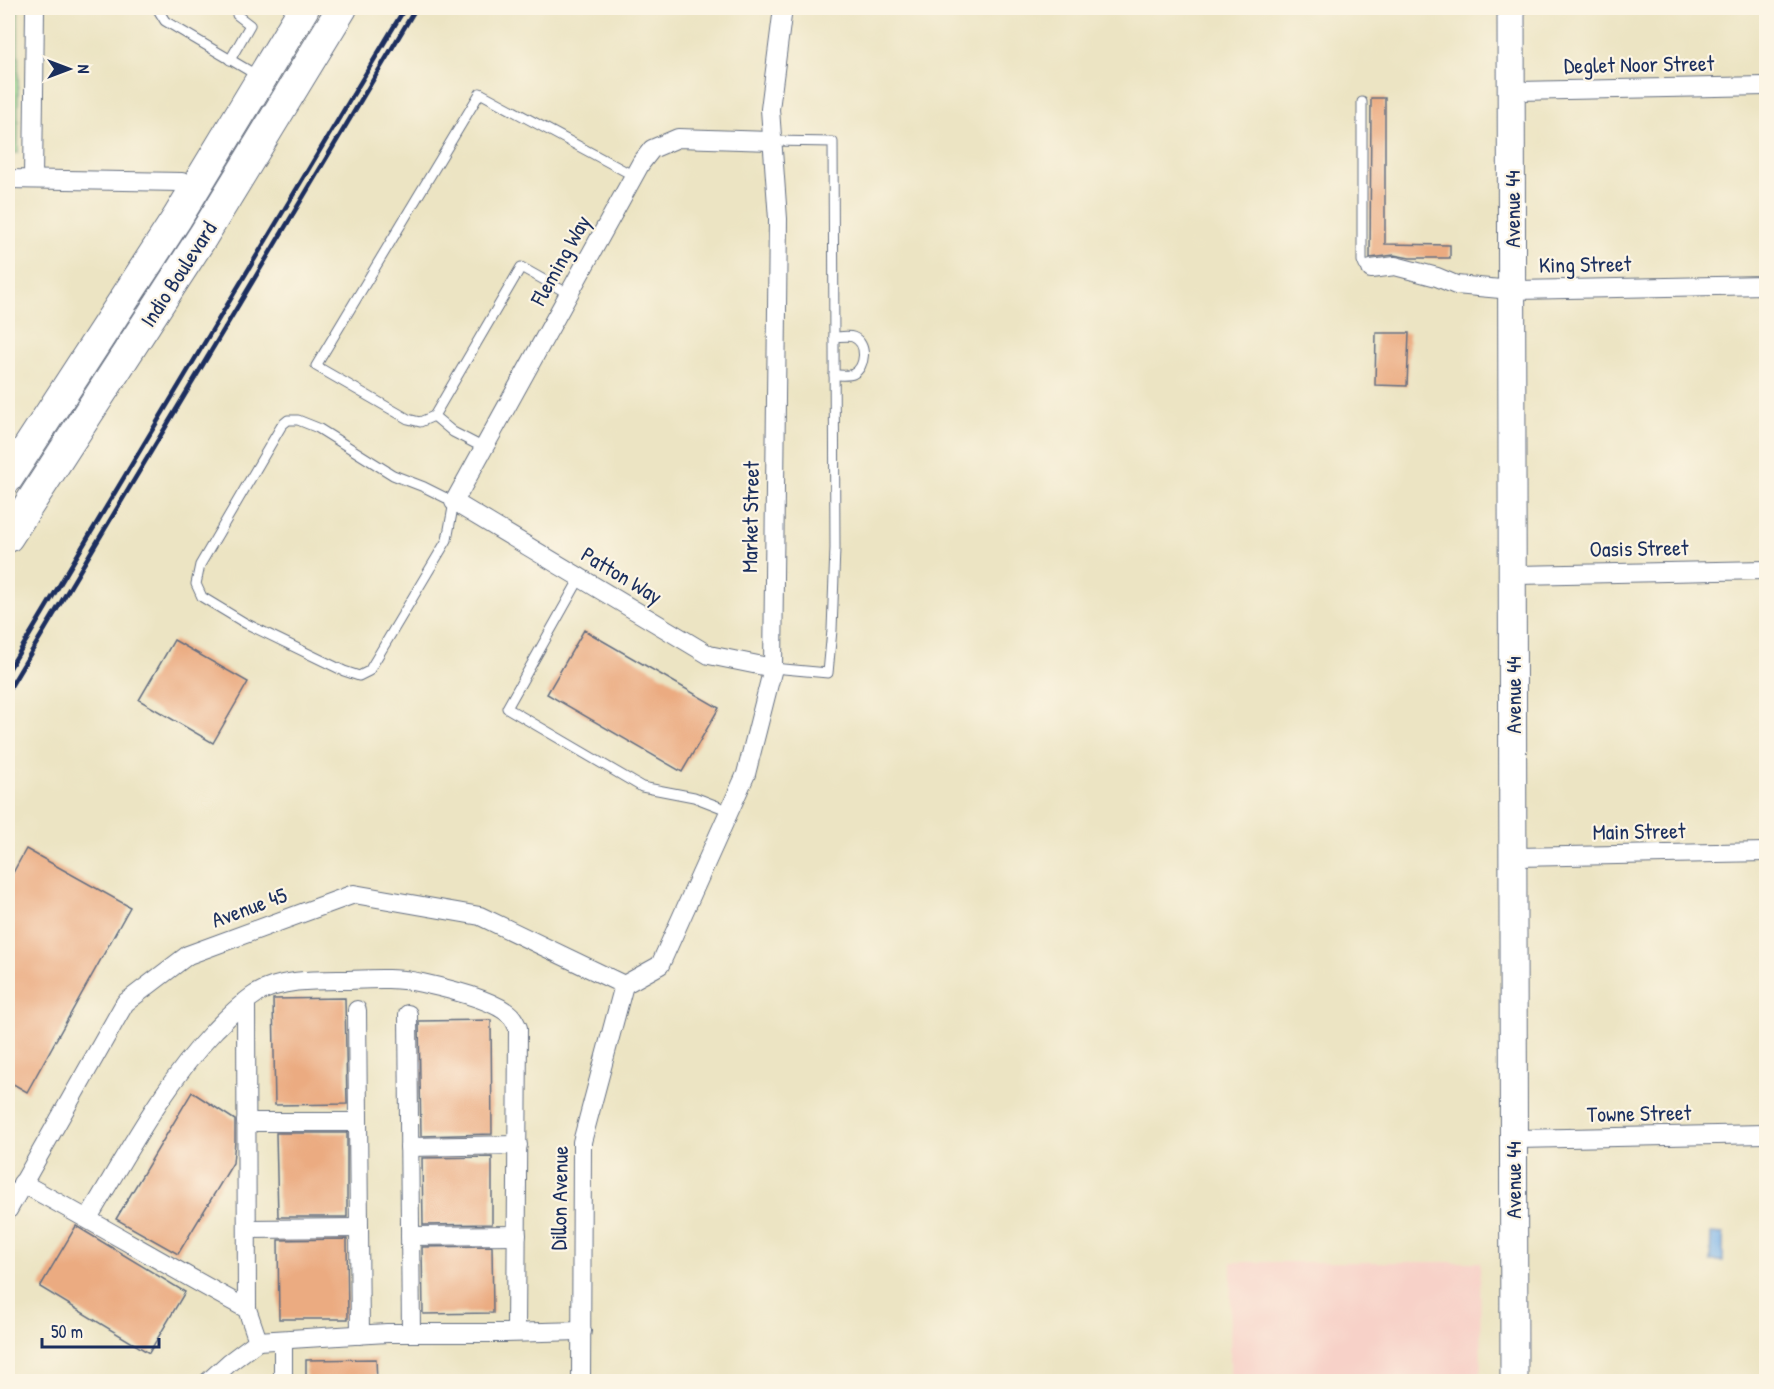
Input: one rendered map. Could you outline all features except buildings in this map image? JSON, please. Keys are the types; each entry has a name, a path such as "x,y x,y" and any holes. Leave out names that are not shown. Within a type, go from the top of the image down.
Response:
{"main road":[{"name":"Indio Boulevard","path":"9,471 194,190 304,8"},
{"path":"297,81 311,36 328,8"},
{"name":"Indio Boulevard","path":"8,537 129,350 342,8"},
{"path":"129,350 146,301 192,228 197,209 194,190 221,181 248,161"},
{"path":"8,513 13,505 17,487 9,471 40,462 70,441"}],"street":[{"path":"33,179 35,8"},
{"name":"Market Street","path":"624,985 660,965 746,774 772,668 778,219 770,109 783,8"},
{"name":"Avenue 44","path":"1511,8 1514,1382"},
{"name":"Deglet Noor Street","path":"1512,91 1767,86"},
{"name":"Fleming Way","path":"454,502 634,176 652,149 678,138 772,141"},
{"path":"8,179 182,182 194,190"},
{"name":"King Street","path":"1371,269 1395,266 1437,277 1456,285 1512,290 1767,285"},
{"name":"Patton Way","path":"454,502 709,655 772,668"},
{"name":"Oasis Street","path":"1512,575 1767,570"},
{"name":"Main Street","path":"1513,857 1767,852"},
{"name":"Avenue 45","path":"8,1210 125,1003 188,955 354,894 480,916 624,985"},
{"path":"88,1218 161,1098 193,1053 235,1010 257,994 288,984 307,981 385,978 411,980 438,986 486,1001 511,1016 518,1028 516,1332"},
{"name":"Dillon Avenue","path":"581,1382 582,1142 624,985"},
{"path":"246,1002 247,1309 258,1341"},
{"path":"357,1010 360,1335"},
{"path":"408,1014 411,1333"},
{"path":"246,1122 358,1122"},
{"name":"Towne Street","path":"1513,1139 1767,1134"},
{"path":"409,1147 518,1145"},
{"path":"22,1184 88,1218 172,1269 247,1309"},
{"path":"246,1229 359,1227"},
{"path":"410,1236 517,1235"},
{"path":"208,1382 258,1341 411,1333 582,1331"},
{"path":"283,1340 283,1382"}],"lane":[{"path":"157,8 165,21 262,78"},
{"path":"230,60 250,25 237,15"},
{"path":"568,294 521,267 434,416 420,422 408,419 316,366 480,93 634,176"},
{"path":"1362,102 1362,261 1364,266 1371,269"},
{"path":"772,141 833,142 835,548 828,673 772,668"},
{"path":"834,337 853,337 860,342 864,352 864,360 853,374 834,375"},
{"path":"434,416 453,432 484,448"},
{"path":"288,420 298,420 318,428 393,476 424,487 454,502 447,540 369,671 359,676 245,623 202,597 196,584 200,565 282,425 288,420"},
{"path":"580,578 507,708 642,787 694,797 730,811"}],"shaded area":[{"path":"1231,1262 1480,1262 1481,1381 1230,1381"}],"green space":[{"path":"8,8 18,8 18,153 8,153"}],"water":[{"path":"1711,1233 1723,1234 1723,1261 1710,1261"}],"railway":[{"path":"8,671 405,8"},
{"path":"8,691 416,8"}]}
